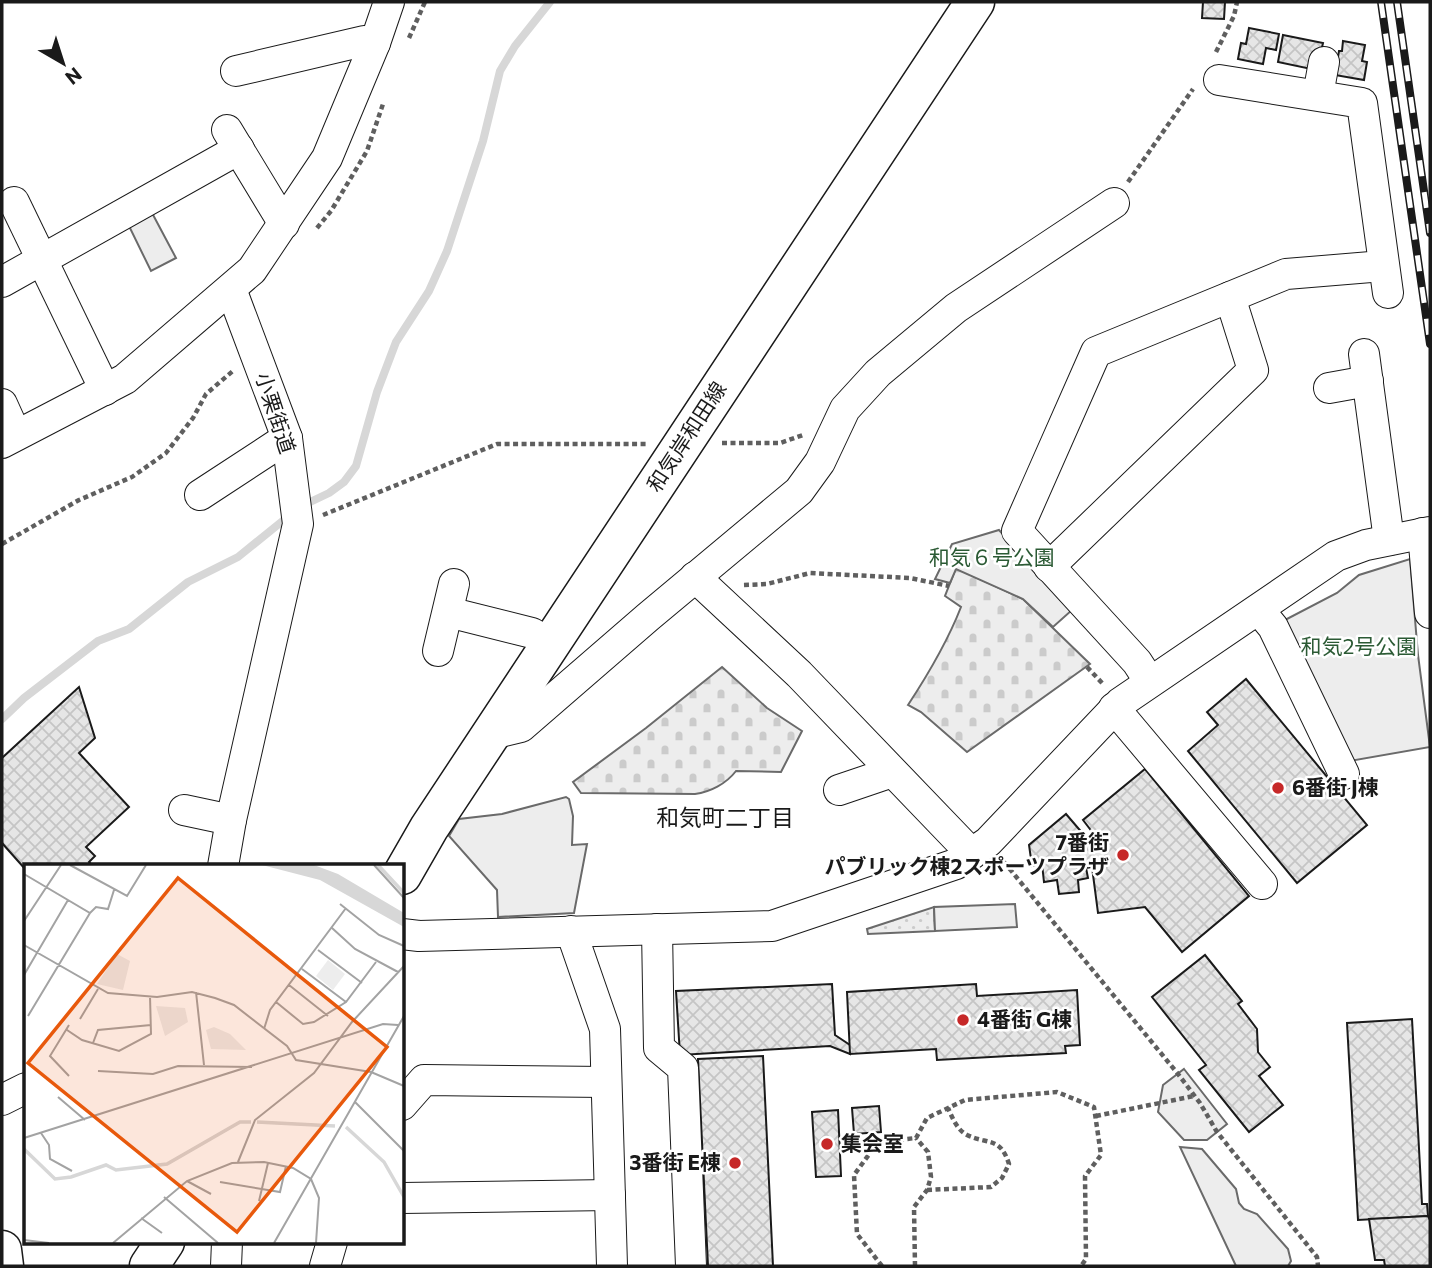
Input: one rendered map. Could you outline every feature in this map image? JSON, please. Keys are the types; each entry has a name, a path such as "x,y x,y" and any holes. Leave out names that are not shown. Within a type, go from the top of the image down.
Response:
{"main road":[{"name":"和気岸和田線","path":"404,872 429,828 551,644 665,444 975,2"},
{"path":"149,1266 165,1244"},
{"path":"2,1251 4,1266"}],"street":[{"path":"2,404 9,439 105,390 125,379 252,270 327,158 389,2"},
{"path":"236,71 364,41 374,43"},
{"path":"1318,95 1324,62"},
{"path":"1150,682 1137,662 1017,531 1096,352 1286,274 1386,279 1362,103 1209,76"},
{"path":"2,282 233,140 284,224"},
{"path":"14,202 105,390"},
{"path":"492,734 521,727 799,491 820,462 845,409 878,373 956,308 1114,203"},
{"name":"小栗街道","path":"223,864 298,524 288,438 231,289"},
{"path":"1049,567 1254,370 1230,297"},
{"path":"1329,388 1366,368 1389,540"},
{"path":"200,495 288,438"},
{"path":"404,934 772,926 956,864 980,848 1114,708 1336,556 1366,545 1427,532 1430,613"},
{"path":"695,577 799,674 892,772 980,848"},
{"path":"438,651 451,598 551,644"},
{"path":"1259,610 1273,627 1344,774"},
{"path":"1114,708 1262,884"},
{"path":"839,790 892,772"},
{"path":"184,810 231,820"},
{"path":"657,929 659,1048 683,1068 691,1266"},
{"path":"570,931 605,1029 612,1266"},
{"path":"404,1103 424,1080 606,1082"},
{"path":"2,1100 24,1089"},
{"path":"404,1198 610,1195"},
{"path":"226,1266 227,1244"},
{"path":"325,1266 331,1244"}],"path":[{"path":"1114,203 1209,76 1234,16 1237,2"},
{"path":"298,524 357,503 497,443 780,443 813,431 845,409"},
{"path":"695,577 721,586 768,584 810,573 909,578 949,586"},
{"path":"980,848 1194,1096 1217,1132 1317,1257 1318,1266"},
{"path":"916,1138 927,1118 965,1100 1057,1092 1094,1107 1101,1155 1085,1177 1086,1259 1081,1266"},
{"path":"1096,1116 1194,1096"},
{"path":"927,1190 991,1187 1002,1178 1009,1164 1006,1153 997,1143 965,1134 955,1124 948,1108"},
{"path":"915,1266 914,1207 927,1190 931,1177 928,1152 916,1138"},
{"path":"882,1266 857,1234 854,1175 878,1142 916,1138"}],"green space":[{"path":"956,568 1023,599 1090,664 967,752 921,712 908,705 937,658 961,607 945,596"},
{"path":"722,667 767,708 802,731 781,772 736,771 717,787 695,794 581,793 573,782"},
{"path":"934,907 935,931 868,934 867,929"}],"shaded area":[{"path":"151,211 176,258 151,271 128,224"},
{"name":"和気６号公園","path":"999,530 1072,610 1053,627 1023,599 956,569 950,583 935,579 952,544"},
{"name":"和気2号公園","path":"1410,559 1418,655 1430,747 1350,761 1283,621 1337,593 1359,575"},
{"path":"566,797 569,799 573,816 572,845 587,844 574,913 498,917 497,890 449,836 459,819 502,814"},
{"path":"1015,904 1017,927 935,931 934,907"},
{"path":"1184,1069 1227,1124 1207,1140 1184,1140 1158,1112 1163,1085"},
{"path":"1180,1147 1202,1149 1236,1189 1239,1203 1244,1209 1257,1214 1288,1249 1291,1261 1288,1266 1236,1266"}],"building":[{"path":"1203,2 1225,2 1224,19 1202,18"},
{"path":"1249,28 1279,34 1276,50 1266,48 1263,64 1238,59 1241,43 1246,44"},
{"path":"1283,35 1323,43 1320,56 1311,69 1278,62"},
{"path":"1343,41 1365,45 1362,61 1367,62 1364,80 1335,75"},
{"name":"6番街 J棟","path":"1246,679 1367,825 1297,883 1188,751 1218,725 1207,712"},
{"path":"79,687 95,738 79,753 129,807 86,847 95,856 89,862 91,864 24,864 24,868 2,843 2,758"},
{"name":"7番街 パブリック棟2スポーツプラザ","path":"1145,769 1249,896 1182,952 1145,907 1098,913 1092,867 1086,868 1088,878 1078,880 1079,892 1059,894 1057,880 1044,882 1042,864 1032,866 1029,845 1066,814 1090,842 1096,837 1083,820"},
{"path":"1205,955 1242,1001 1238,1004 1257,1029 1258,1052 1270,1067 1259,1076 1283,1105 1249,1132 1199,1070 1206,1065 1152,997"},
{"path":"832,984 835,1035 850,1045 850,1054 830,1046 680,1055 676,991"},
{"name":"4番街 G棟","path":"976,984 977,996 1077,990 1080,1045 1065,1046 1066,1053 937,1060 936,1049 850,1054 847,992"},
{"path":"1412,1019 1422,1204 1427,1204 1428,1216 1358,1220 1347,1023"},
{"name":"3番街 E棟","path":"763,1056 773,1266 708,1266 698,1059"},
{"path":"879,1106 881,1132 854,1134 852,1108"},
{"name":"集会室","path":"838,1110 841,1176 816,1177 812,1112"},
{"path":"1428,1216 1430,1266 1385,1266 1384,1260 1375,1260 1369,1219"}],"waterway":[{"path":"306,504 344,482 356,466 377,392 396,342 429,291 447,251 483,141 500,71 515,46 550,2"},
{"path":"2,719 24,698 98,641 129,629 188,582 238,557 285,519"}],"railway":[{"path":"1381,2 1430,344"},
{"path":"1397,2 1430,233"}],"place":[{"name":"6番街 J棟","path":"1278,788"},
{"name":"7番街 パブリック棟2スポーツプラザ","path":"1123,855"},
{"name":"4番街 G棟","path":"963,1020"},
{"name":"集会室","path":"827,1144"},
{"name":"3番街 E棟","path":"735,1163"}],"district":[{"name":"和気町二丁目","path":"725,818"}]}
